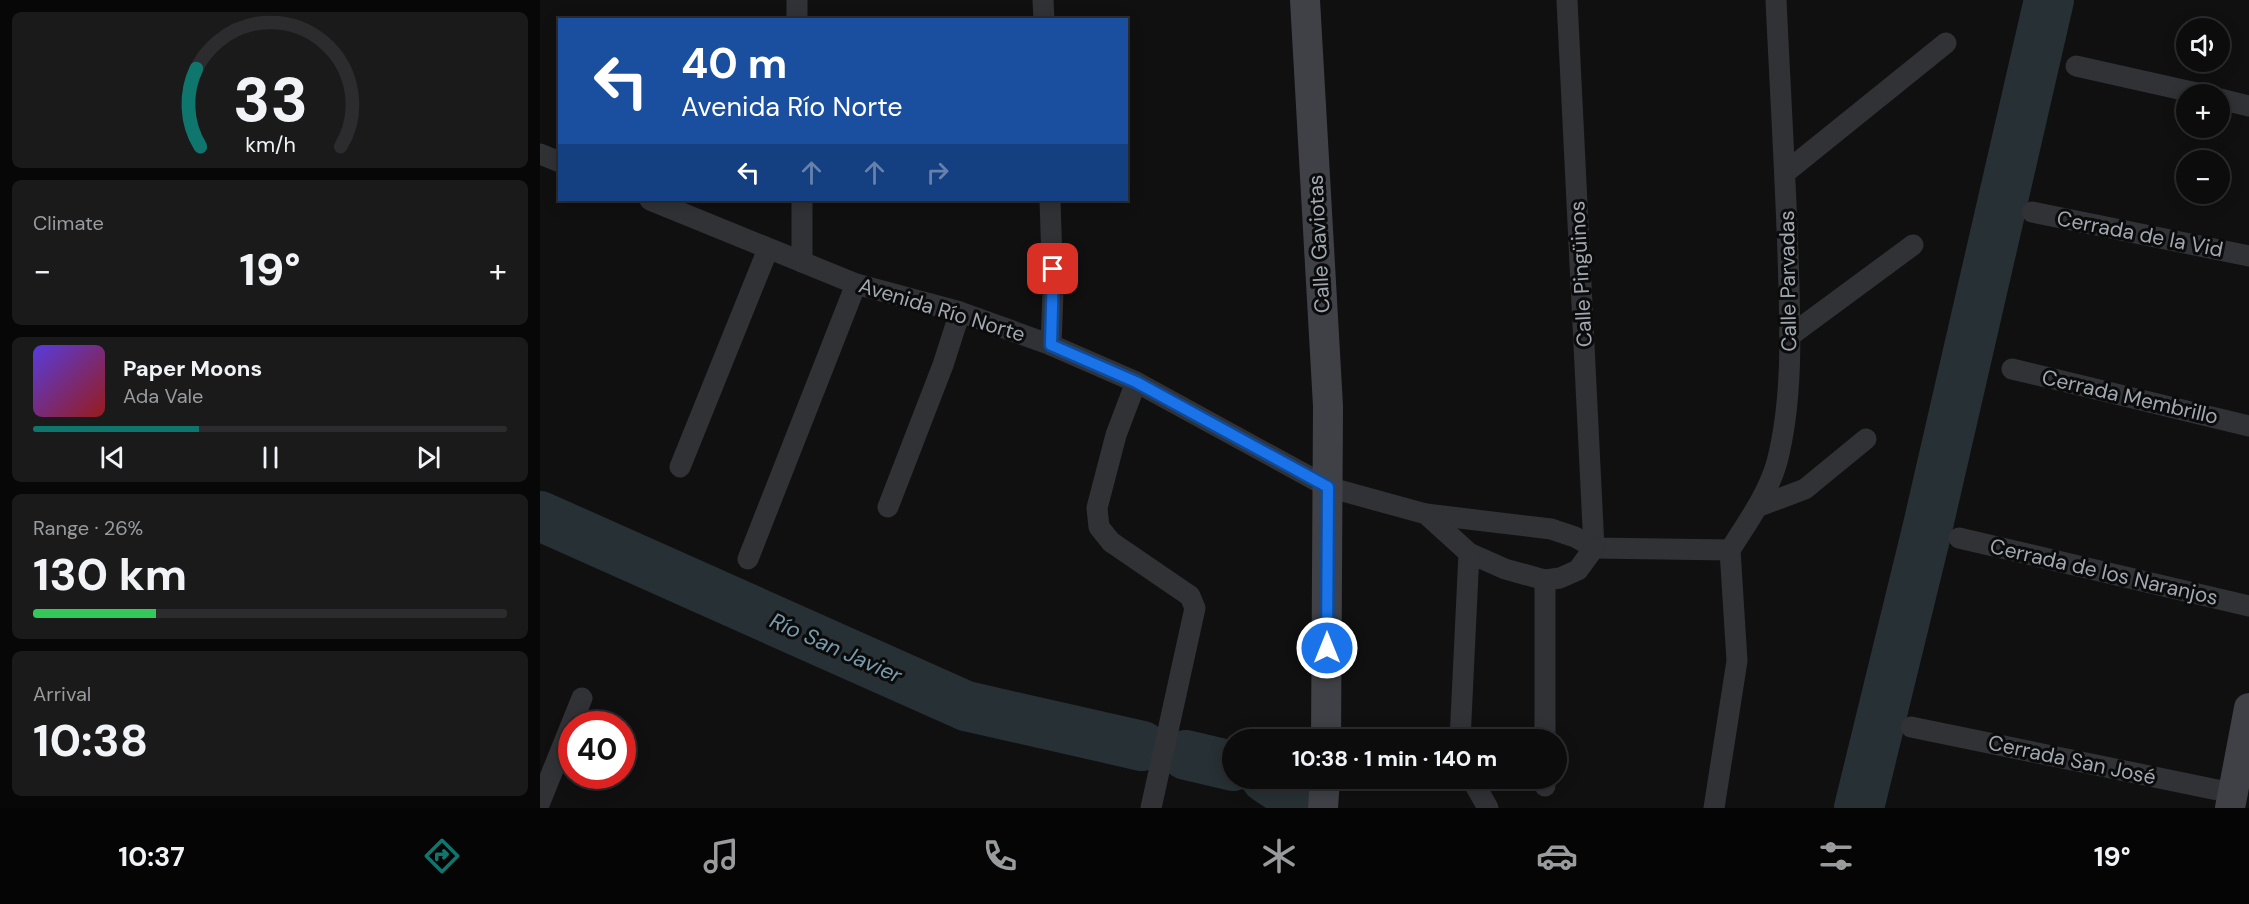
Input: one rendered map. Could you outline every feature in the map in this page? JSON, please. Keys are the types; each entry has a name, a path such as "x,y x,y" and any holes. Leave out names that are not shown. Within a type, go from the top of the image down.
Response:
{"street":[{"path":"797,0 798,18"},
{"path":"1043,0 1044,18"},
{"name":"Calle Gaviotas","path":"1305,0 1328,406 1326,729"},
{"name":"Calle Pingüinos","path":"1567,0 1594,548"},
{"name":"Calle Parvadas","path":"1730,550 1757,507 1776,465 1785,423 1791,335 1786,172 1776,0"},
{"path":"1786,172 1946,43"},
{"path":"2076,66 2176,88"},
{"path":"2230,101 2249,106"},
{"path":"540,154 558,161"},
{"name":"Avenida Río Norte","path":"652,201 856,284 960,312 1051,345 1136,382 1328,487 1426,514 1551,529 1575,537 1594,548 1730,550"},
{"path":"802,201 802,262"},
{"path":"1050,201 1053,292 1051,345"},
{"name":"Cerrada de la Vid","path":"2032,212 2249,256"},
{"path":"1791,335 1913,245"},
{"path":"680,467 768,249"},
{"path":"748,559 856,284"},
{"path":"888,507 943,365 960,312"},
{"name":"Cerrada Membrillo","path":"2012,369 2249,426"},
{"path":"1136,382 1116,435 1097,508 1100,527 1111,542 1190,596 1195,608 1151,808"},
{"path":"1757,507 1805,489 1866,439"},
{"name":"Avenida Río Norte","path":"1426,514 1469,553 1505,569 1545,580"},
{"name":"Cerrada de los Naranjos","path":"1959,537 2249,606"},
{"path":"1545,729 1545,580 1560,578 1578,570 1594,548"},
{"path":"1714,808 1737,661 1730,550"},
{"path":"1461,729 1469,553"},
{"path":"540,802 582,698"},
{"path":"2231,801 2249,708"},
{"name":"Cerrada San José","path":"1911,727 2231,801"},
{"path":"1323,808 1324,789"},
{"path":"1477,789 1488,808"}],"waterway":[{"path":"1859,808 1927,530 2049,0"},
{"name":"Río San Javier","path":"540,516 966,706 1142,746"},
{"name":"Río San Javier","path":"1186,755 1222,763"},
{"name":"Río San Javier","path":"1282,789 1311,808"}],"route":[{"path":"1053,269 1051,345 1136,382 1328,487 1327,648"}]}
